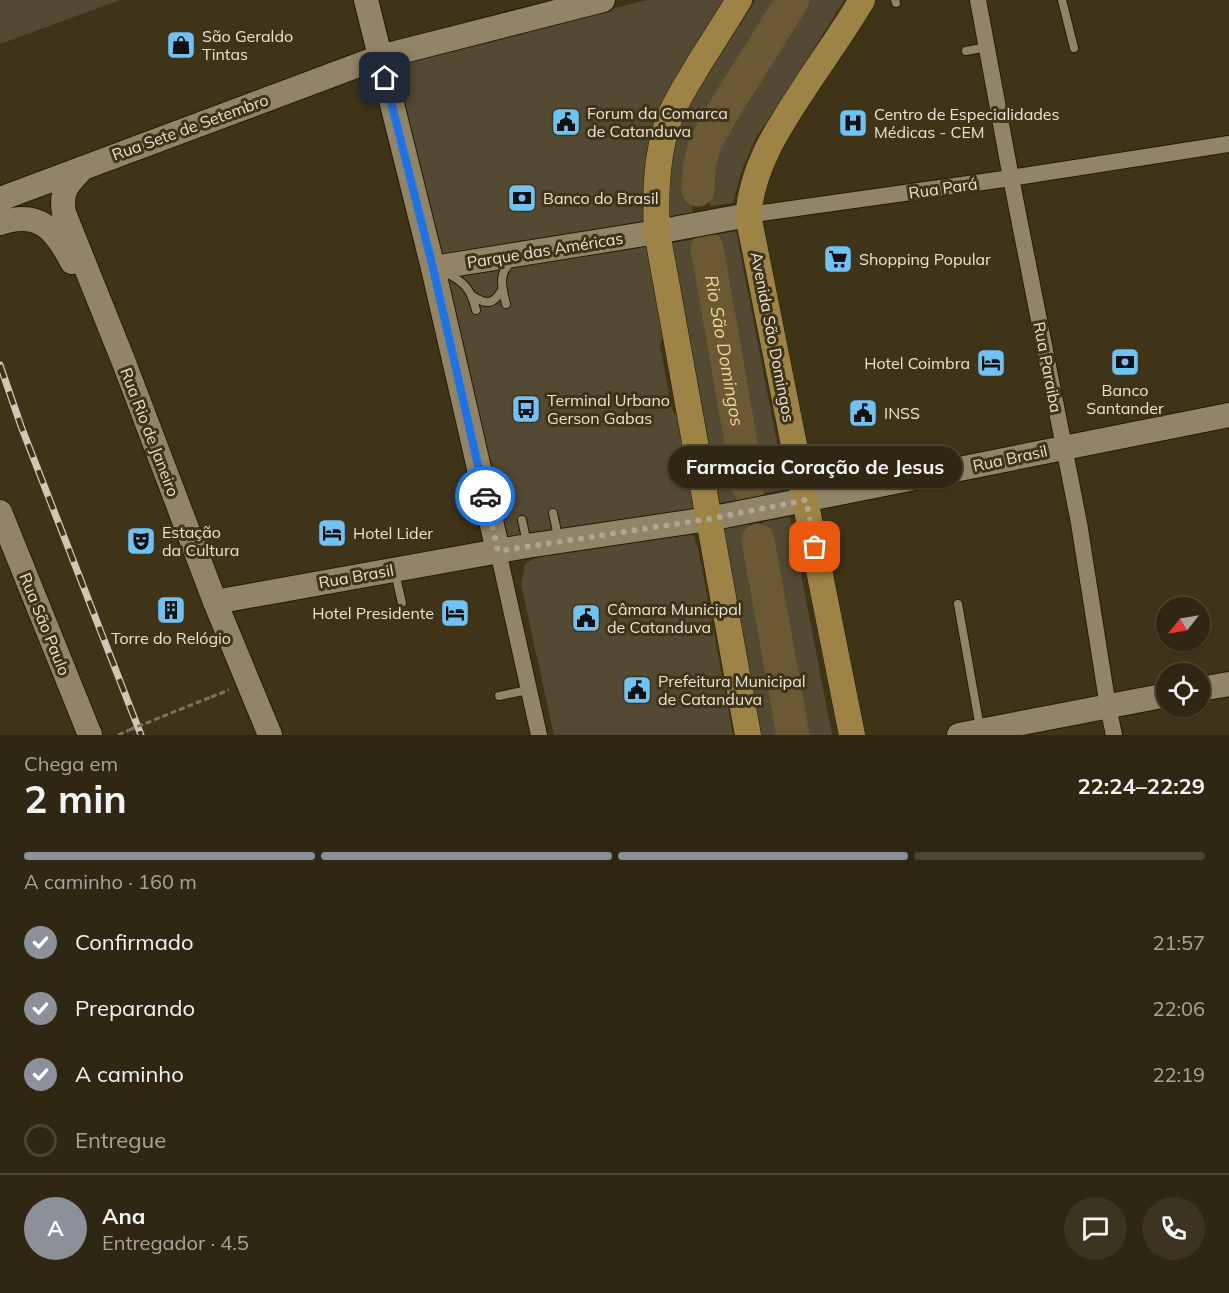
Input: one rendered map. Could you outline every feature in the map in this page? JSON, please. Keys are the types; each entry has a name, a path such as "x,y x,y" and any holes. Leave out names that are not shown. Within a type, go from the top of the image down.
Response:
{"main road":[{"path":"739,0 679,96 669,120 657,174 656,202 663,231 671,329 687,423 715,517 748,735"},
{"name":"Avenida São Domingos","path":"852,735 799,501 742,216 775,133 862,1"}],"street":[{"path":"366,0 433,268 538,735"},
{"name":"Rua Sete de Setembro","path":"1,198 380,57 603,0"},
{"name":"Rua Paraiba","path":"976,0 983,26 1079,523 1114,735"},
{"name":"Rua Pará","path":"663,231 742,216 1229,144"},
{"name":"Rua Rio de Janeiro","path":"85,166 63,192 64,213 123,360 215,603 270,735"},
{"path":"10,221 39,221 64,246 123,360"},
{"name":"Parque das Américas","path":"433,268 663,231"},
{"name":"Rua Brasil","path":"715,517 1229,415"},
{"name":"Rua São Paulo","path":"0,512 90,735"},
{"path":"498,551 715,517"},
{"name":"Rua Brasil","path":"215,603 498,551"},
{"path":"1210,687 1229,684"},
{"path":"970,733 1156,697"}],"lane":[{"path":"1062,0 1074,48"},
{"path":"966,51 987,47"},
{"path":"506,304 501,275 507,265 522,254"},
{"path":"433,268 457,278 472,296 482,302 490,302 497,298 502,290"},
{"path":"472,296 476,310"},
{"path":"553,513 559,541"},
{"path":"522,520 527,546"},
{"path":"394,570 402,603"},
{"path":"958,604 970,733"},
{"path":"499,696 528,690"}],"path":[{"path":"118,735 211,697"}],"shaded area":[{"path":"0,0 120,0 0,44"},
{"path":"647,0 727,0 668,92 664,332 660,346 672,410 679,419 696,511 506,543 392,65"},
{"path":"756,0 783,0 696,139 688,172 693,213 669,218 670,171 678,128 691,101"},
{"path":"808,0 844,0 757,136 742,169 733,203 710,206 709,182 714,154 731,120"},
{"path":"736,231 786,489 766,493 716,235"},
{"path":"697,239 745,499 720,503 672,243"},
{"path":"790,517 832,735 802,735 762,522"},
{"path":"749,524 786,735 758,735 722,529"},
{"path":"684,532 694,536 698,548 733,735 554,735 521,584 525,564 545,553"}],"waterway":[{"name":"Rio São Domingos","path":"698,190 699,168 705,144 793,0"},
{"name":"Rio São Domingos","path":"707,248 749,488"},
{"name":"Rio São Domingos","path":"758,540 793,735"}],"railway":[{"path":"0,365 21,426 141,735"}],"way so far":[{"path":"485,496 498,551 709,519 806,500 815,547"}],"place":[{"name":"São Geraldo Tintas","path":"181,45"},
{"name":"Forum da Comarca de Catanduva","path":"566,122"},
{"name":"Centro de Especialidades Médicas - CEM","path":"853,123"},
{"name":"Banco do Brasil","path":"522,198"},
{"name":"Shopping Popular","path":"838,259"},
{"name":"Banco Santander","path":"1125,362"},
{"name":"Hotel Coimbra","path":"991,363"},
{"name":"Terminal Urbano Gerson Gabas","path":"526,409"},
{"name":"INSS","path":"863,413"},
{"name":"Hotel Lider","path":"332,533"},
{"name":"Estação da Cultura","path":"141,541"},
{"name":"Farmacia Coração de Jesus","path":"815,547"},
{"name":"Torre do Relógio","path":"171,610"},
{"name":"Hotel Presidente","path":"455,613"},
{"name":"Câmara Municipal de Catanduva","path":"586,618"},
{"name":"Prefeitura Municipal de Catanduva","path":"637,690"}],"route":[{"path":"385,78 433,268 485,496"}]}
